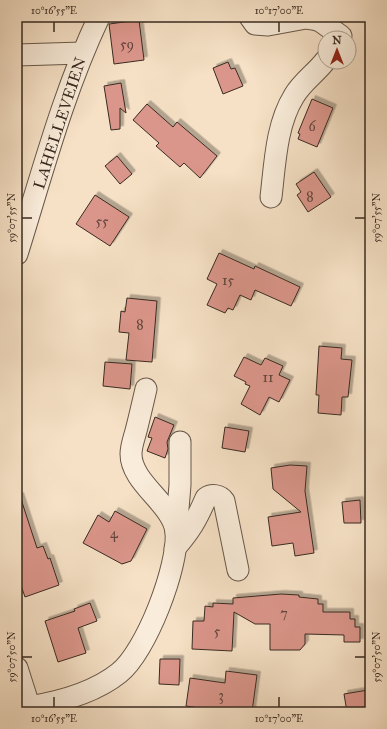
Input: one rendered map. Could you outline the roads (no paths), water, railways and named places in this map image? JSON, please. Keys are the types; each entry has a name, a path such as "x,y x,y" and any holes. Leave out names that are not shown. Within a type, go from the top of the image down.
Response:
{"street":[{"name":"LAHELLEVEIEN","path":"17,254 62,110 82,53 99,17"},
{"path":"250,17 255,24 268,25 306,18 313,19 320,21 331,30"},
{"path":"17,55 82,53"},
{"path":"271,197 277,148 288,109 297,92 317,70"},
{"path":"146,389 131,455 134,466 143,481 174,524 176,533 175,548"},
{"path":"17,668 30,710 60,702 107,681 126,667 135,655 160,604 172,564 175,548 180,485 180,442"},
{"path":"175,548 199,517 206,498 213,495 220,497 224,501 238,570"}]}
